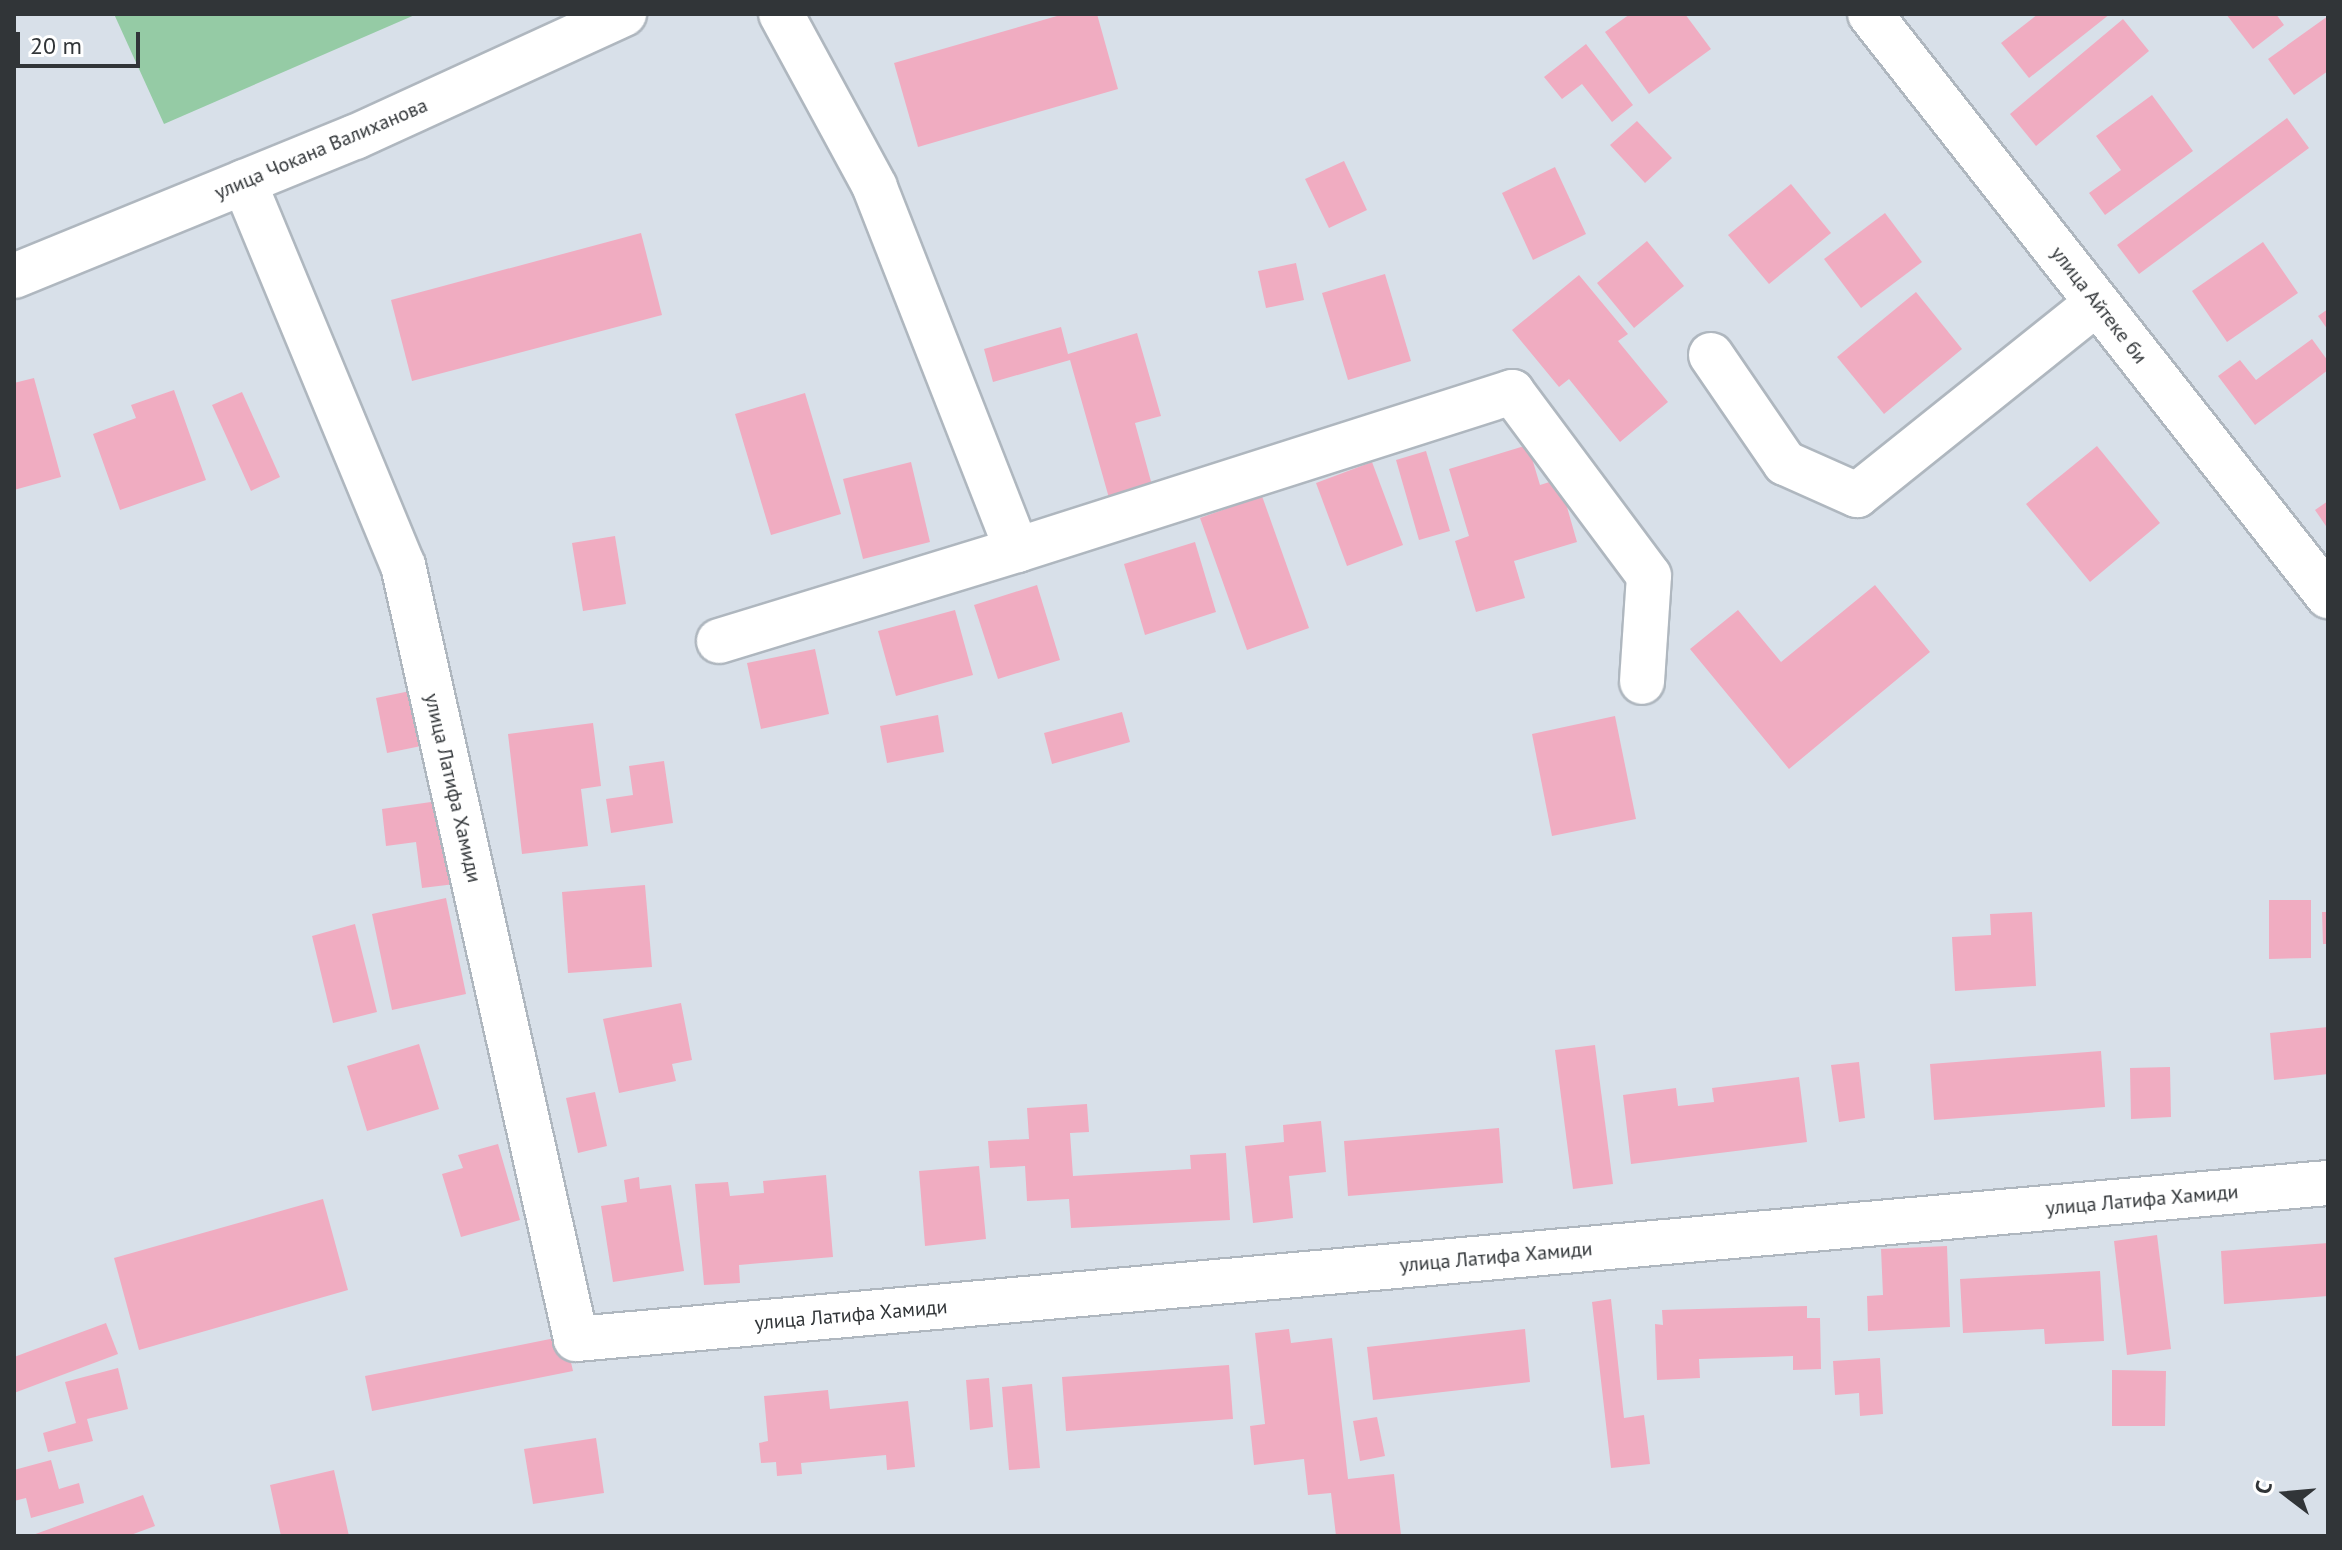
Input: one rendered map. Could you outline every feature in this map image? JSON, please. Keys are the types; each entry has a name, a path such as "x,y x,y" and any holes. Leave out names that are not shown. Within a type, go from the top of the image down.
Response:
{"street":[{"name":"улица Чокана Валиханова","path":"14,276 244,182 624,14"},
{"path":"781,14 875,187 1017,550"},
{"name":"улица Айтеке би","path":"1870,14 2328,596"},
{"name":"улица Латифа Хамиди","path":"244,182 403,565 576,1339 2328,1183"},
{"path":"1711,355 1785,463 1857,495 2097,303"},
{"path":"719,641 1017,550 1512,392 1649,576 1642,682"}],"green space":[{"path":"114,14 417,14 164,124"}],"building":[{"path":"1064,14 1097,14 1118,89 918,147 894,63"},
{"path":"1630,14 1685,14 1711,49 1649,94 1605,32"},
{"path":"2038,14 2110,14 2029,78 2001,43"},
{"path":"2226,14 2276,14 2284,25 2253,49"},
{"path":"2328,16 2328,71 2294,95 2268,59"},
{"path":"2123,19 2149,51 2036,146 2010,114"},
{"path":"1586,44 1633,105 1612,122 1582,84 1562,99 1544,77"},
{"path":"2152,95 2193,151 2105,215 2089,193 2121,170 2096,136"},
{"path":"2287,118 2309,148 2139,274 2117,245"},
{"path":"1637,121 1672,158 1645,183 1610,145"},
{"path":"1344,161 1367,210 1329,228 1305,179"},
{"path":"1555,167 1586,234 1533,260 1502,193"},
{"path":"1791,184 1831,233 1769,284 1728,235"},
{"path":"1885,213 1922,262 1861,308 1824,259"},
{"path":"641,233 662,315 412,381 391,300"},
{"path":"1647,241 1684,286 1634,328 1597,283"},
{"path":"2263,242 2298,293 2227,342 2192,291"},
{"path":"1296,263 1304,300 1266,308 1258,271"},
{"path":"1385,274 1411,361 1348,380 1322,293"},
{"path":"1579,275 1628,334 1618,341 1668,402 1620,442 1569,379 1559,387 1512,330"},
{"path":"1916,292 1962,349 1884,414 1837,357"},
{"path":"2328,309 2328,330 2318,316"},
{"path":"1061,327 1068,354 1137,333 1161,416 1135,423 1152,485 1109,498 1070,360 993,382 984,349"},
{"path":"2312,339 2328,361 2328,370 2255,425 2218,376 2240,360 2256,380"},
{"path":"34,378 61,477 14,490 14,383"},
{"path":"174,390 206,480 120,510 93,434 136,418 131,405"},
{"path":"242,392 280,477 251,491 212,405"},
{"path":"805,393 841,514 771,535 735,414"},
{"path":"1528,445 1540,485 1559,479 1577,542 1514,561 1525,598 1476,612 1455,541 1469,536 1449,469"},
{"path":"2097,446 2160,523 2090,582 2026,504"},
{"path":"1426,451 1450,531 1419,540 1396,460"},
{"path":"911,462 930,542 863,559 843,479"},
{"path":"1372,462 1403,545 1347,566 1316,483"},
{"path":"1262,496 1309,628 1247,650 1200,518"},
{"path":"2328,501 2328,529 2315,510"},
{"path":"615,536 626,604 583,611 572,543"},
{"path":"1195,542 1216,612 1145,635 1124,564"},
{"path":"1037,585 1060,660 998,679 974,605"},
{"path":"1875,585 1930,652 1789,769 1690,649 1738,610 1781,662"},
{"path":"955,610 973,675 896,696 878,631"},
{"path":"815,649 829,714 761,729 747,663"},
{"path":"415,690 426,745 387,753 376,698"},
{"path":"1122,712 1130,742 1052,764 1044,733"},
{"path":"938,715 944,752 887,763 880,726"},
{"path":"1615,716 1636,819 1552,836 1532,734"},
{"path":"593,723 601,786 581,789 588,846 522,854 508,734"},
{"path":"664,761 673,823 611,833 606,799 633,795 629,766"},
{"path":"445,800 455,884 422,888 416,842 386,846 382,809"},
{"path":"645,885 652,967 568,973 562,892"},
{"path":"446,898 466,994 392,1010 372,914"},
{"path":"2269,900 2311,900 2311,958 2269,959"},
{"path":"2032,912 2036,986 1955,991 1952,937 1991,935 1990,914"},
{"path":"2322,912 2328,912 2328,944 2323,944"},
{"path":"355,924 377,1012 333,1023 312,936"},
{"path":"681,1003 692,1060 672,1064 676,1081 619,1093 603,1019"},
{"path":"2328,1027 2328,1074 2274,1080 2270,1033"},
{"path":"419,1044 439,1109 367,1131 347,1066"},
{"path":"1595,1045 1613,1184 1573,1189 1555,1050"},
{"path":"2101,1051 2105,1107 1934,1120 1930,1064"},
{"path":"1859,1062 1865,1118 1839,1122 1831,1065"},
{"path":"2170,1067 2171,1117 2131,1119 2130,1068"},
{"path":"1799,1077 1807,1142 1631,1164 1623,1095 1676,1088 1678,1106 1714,1102 1712,1088"},
{"path":"595,1092 607,1146 578,1153 566,1098"},
{"path":"1087,1104 1089,1132 1070,1133 1073,1176 1191,1169 1190,1155 1226,1153 1230,1220 1071,1228 1069,1199 1027,1201 1025,1166 990,1168 988,1141 1029,1139 1027,1108"},
{"path":"1321,1121 1326,1172 1289,1176 1293,1218 1253,1223 1245,1146 1284,1142 1283,1125"},
{"path":"1499,1128 1503,1183 1348,1196 1344,1141"},
{"path":"498,1144 520,1220 461,1237 442,1174 463,1168 458,1155"},
{"path":"979,1166 986,1239 925,1246 919,1171"},
{"path":"826,1175 833,1257 739,1265 740,1283 704,1285 695,1184 728,1182 730,1196 764,1193 763,1181"},
{"path":"639,1177 640,1189 671,1185 684,1271 613,1282 601,1206 627,1202 624,1180"},
{"path":"323,1199 348,1290 139,1350 114,1258"},
{"path":"2157,1235 2171,1349 2127,1355 2114,1241"},
{"path":"2328,1243 2328,1296 2224,1304 2221,1251"},
{"path":"1947,1246 1950,1327 1868,1331 1867,1296 1883,1295 1881,1249"},
{"path":"2100,1271 2104,1341 2045,1344 2044,1329 1963,1333 1960,1279"},
{"path":"1611,1299 1624,1418 1644,1415 1650,1464 1611,1468 1592,1302"},
{"path":"1807,1306 1807,1318 1820,1318 1821,1369 1793,1370 1793,1356 1699,1359 1700,1378 1657,1380 1655,1324 1663,1325 1662,1310"},
{"path":"106,1323 118,1354 14,1393 14,1357"},
{"path":"1289,1329 1291,1343 1332,1338 1348,1479 1394,1474 1401,1535 1336,1536 1331,1493 1308,1495 1304,1459 1254,1465 1250,1426 1265,1424 1255,1333"},
{"path":"1525,1329 1530,1382 1373,1400 1367,1347"},
{"path":"565,1336 573,1371 372,1411 365,1376"},
{"path":"1880,1358 1883,1414 1860,1416 1859,1393 1835,1395 1833,1361"},
{"path":"1229,1365 1233,1419 1066,1431 1062,1377"},
{"path":"118,1368 128,1409 87,1419 93,1441 48,1452 43,1433 76,1423 65,1382"},
{"path":"2112,1370 2166,1371 2165,1426 2112,1426"},
{"path":"989,1378 993,1427 970,1430 966,1380"},
{"path":"1032,1384 1040,1468 1009,1470 1002,1387"},
{"path":"828,1390 830,1409 908,1401 915,1467 887,1470 886,1455 801,1463 802,1474 777,1476 776,1462 761,1463 759,1443 768,1441 764,1396"},
{"path":"1377,1417 1385,1456 1360,1461 1353,1421"},
{"path":"596,1438 604,1493 533,1504 524,1449"},
{"path":"51,1460 59,1489 79,1483 84,1503 31,1518 26,1498 14,1501 14,1470"},
{"path":"334,1470 349,1536 281,1536 270,1485"},
{"path":"143,1495 155,1526 128,1536 30,1536"}]}
